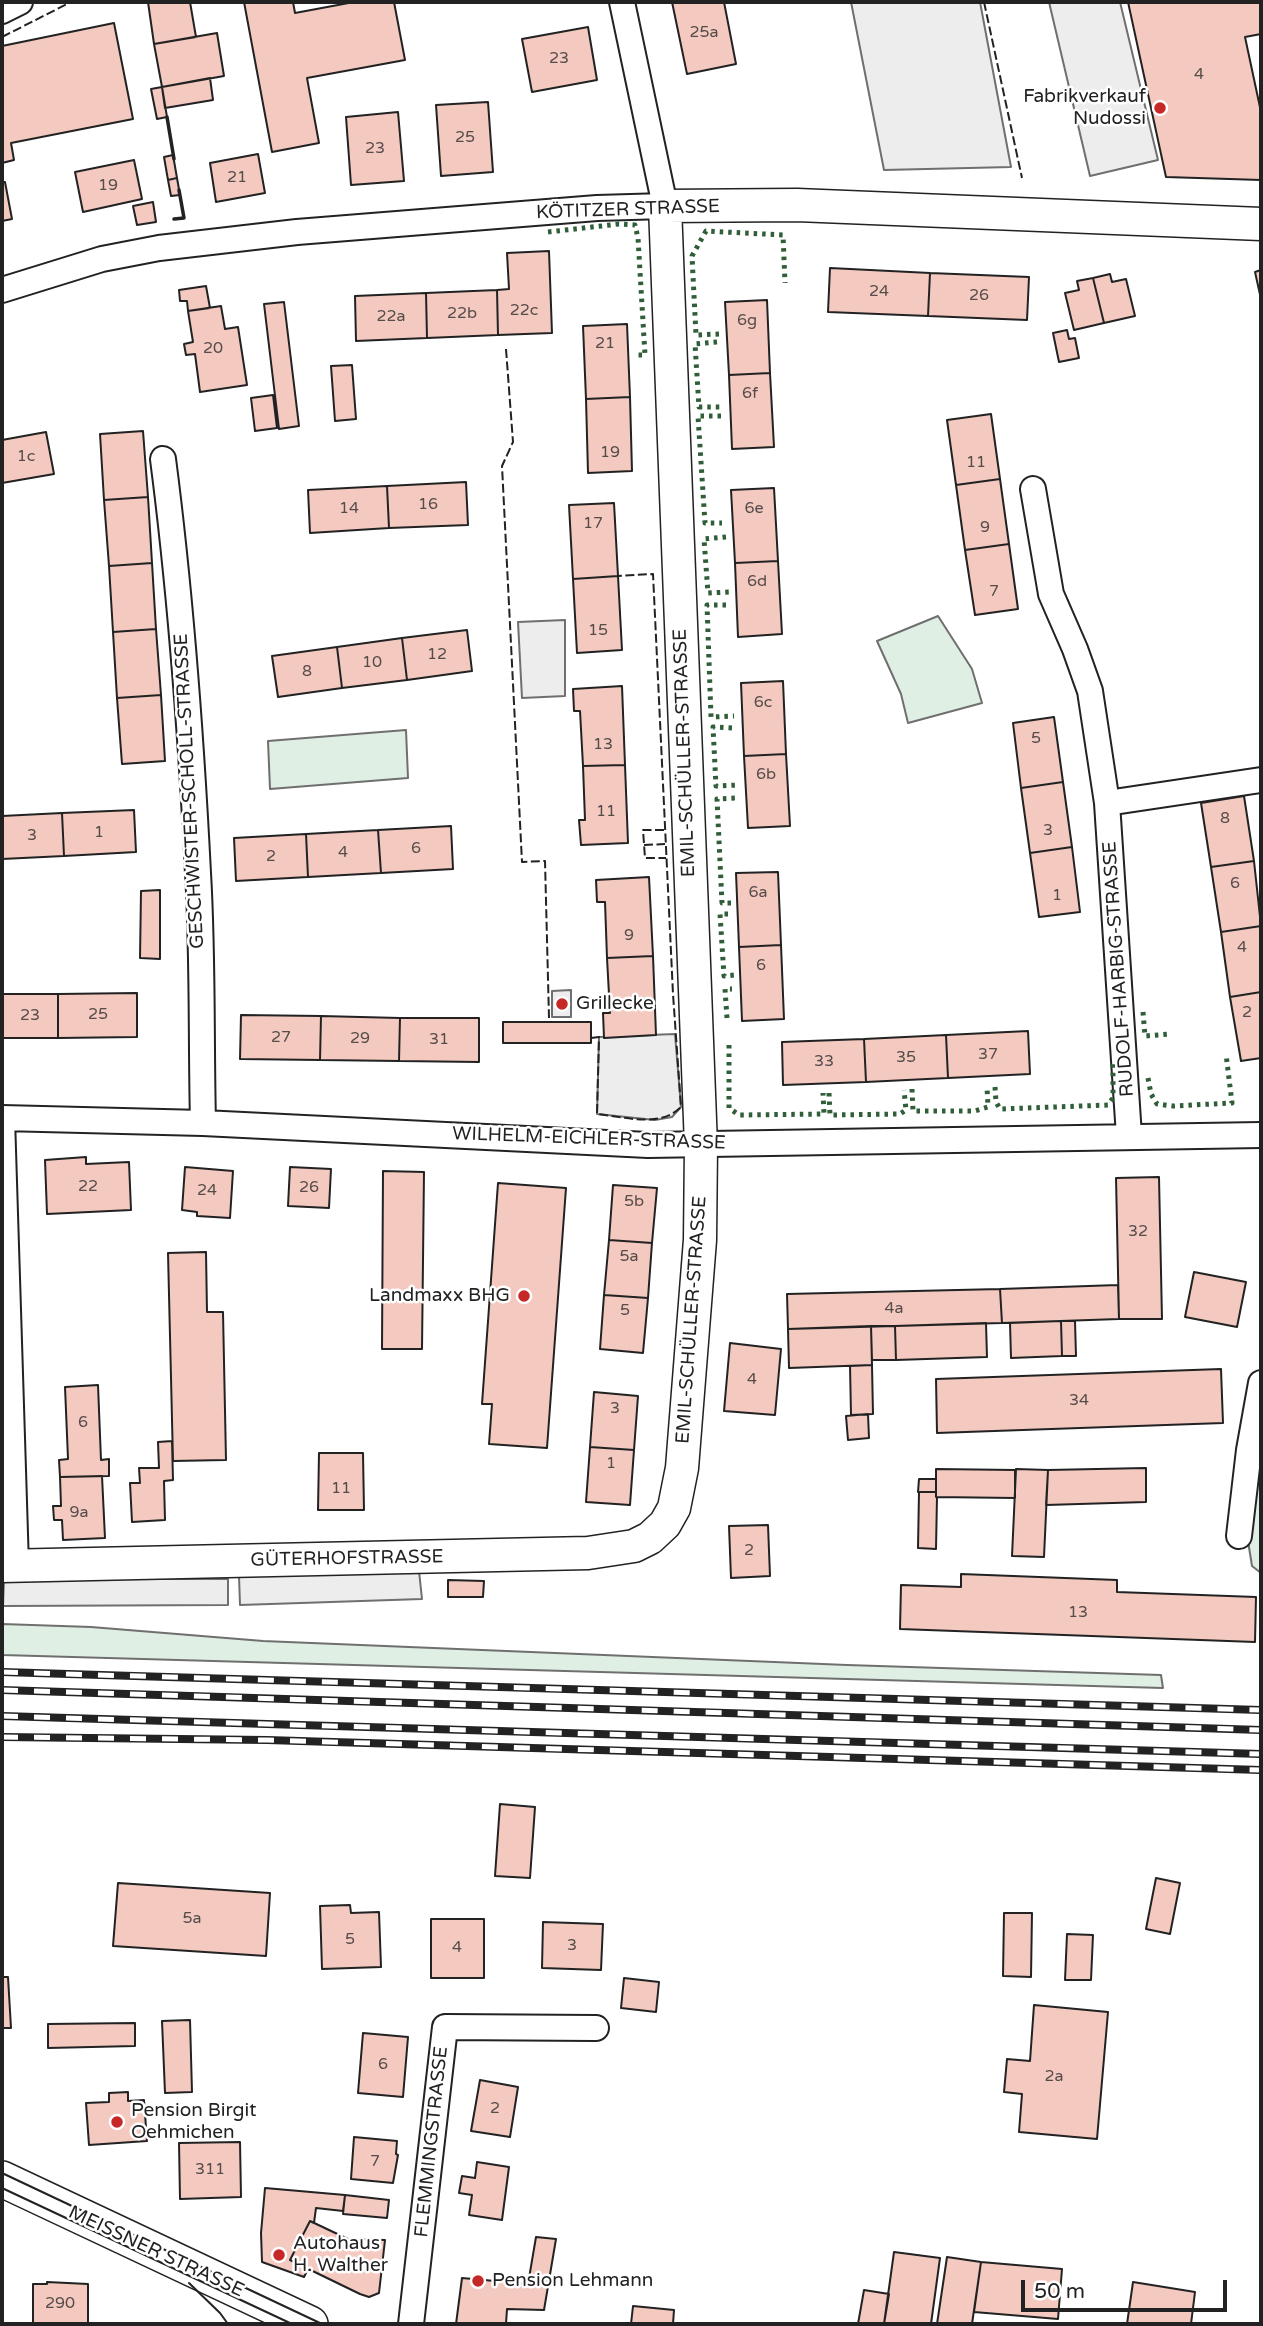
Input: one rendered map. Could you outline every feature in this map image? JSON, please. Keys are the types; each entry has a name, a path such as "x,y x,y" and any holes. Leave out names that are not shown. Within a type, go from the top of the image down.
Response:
{"main road":[{"name":"MEISSNER STRASSE","path":"2,2179 271,2316 310,2324"}],"street":[{"path":"2,11 20,2"},
{"name":"EMIL-SCHÜLLER-STRASSE","path":"622,2 665,206 701,1146 700,1240 682,1468 674,1508"},
{"name":"KÖTITZER STRASSE","path":"2,290 102,259 159,248 297,232 597,208 796,205 1261,224"},
{"name":"GESCHWISTER-SCHOLL-STRASSE","path":"163,459 176,561 190,738 198,875 203,1123"},
{"name":"RUDOLF-HARBIG-STRASSE","path":"1033,489 1051,594 1090,691 1107,803 1129,1136"},
{"path":"1107,803 1261,780"},
{"path":"2,1118 9,1566"},
{"name":"WILHELM-EICHLER-STRASSE","path":"2,1118 203,1123 701,1146 1261,1135"},
{"path":"1239,1536 1249,1450 1261,1383"},
{"name":"GÜTERHOFSTRASSE","path":"9,1566 587,1553 634,1546 650,1538 665,1524 674,1508"},
{"name":"FLEMMINGSTRASSE","path":"411,2324 445,2027 596,2028"}],"green space":[{"path":"938,616 972,669 982,703 908,723 901,694 877,641"},
{"path":"406,730 408,778 270,789 268,741"},
{"path":"1258,1469 1261,1469 1261,1573 1252,1566 1248,1541"},
{"path":"2,1624 91,1627 263,1641 1161,1675 1163,1688 2,1655"}],"shaded area":[{"path":"851,2 980,2 1011,167 884,170"},
{"name":"Fabrikverkauf Nudossi","path":"1049,2 1120,2 1158,160 1090,176"},
{"path":"565,620 565,696 522,698 518,622"},
{"name":"Grillecke","path":"571,990 571,1017 552,1017 552,991"},
{"path":"675,1034 681,1107 672,1117 655,1120 597,1114 599,1037"},
{"path":"419,1571 422,1599 240,1605 239,1576"},
{"path":"4,1579 228,1579 228,1605 3,1606"}],"building":[{"path":"148,2 190,2 196,37 154,44"},
{"path":"244,2 293,2 295,13 354,2 394,2 405,60 307,78 319,143 272,152"},
{"path":"672,2 724,2 736,64 687,74"},
{"path":"1128,2 1261,2 1261,34 1245,37 1261,112 1261,180 1166,177"},
{"path":"114,23 133,119 11,143 14,160 2,163 2,46"},
{"path":"588,27 597,80 532,92 522,39"},
{"path":"217,33 224,76 162,87 154,44"},
{"path":"210,78 213,100 165,108 162,87"},
{"path":"162,87 167,117 157,119 151,89"},
{"path":"488,102 493,172 441,176 436,105"},
{"path":"398,112 404,181 351,185 346,117"},
{"path":"258,154 265,193 216,202 210,163"},
{"path":"173,155 177,178 168,180 164,157"},
{"path":"134,160 142,199 83,212 75,172"},
{"path":"177,178 180,195 171,196 168,180"},
{"path":"2,182 5,182 12,219 2,221"},
{"path":"153,202 156,222 137,225 133,206"},
{"path":"549,251 552,333 498,335 497,290 509,289 507,253"},
{"path":"830,268 930,273 928,316 828,312"},
{"path":"1261,270 1261,299 1255,272"},
{"path":"930,273 1029,277 1027,320 928,316"},
{"path":"1110,274 1112,282 1126,279 1135,316 1104,323 1093,278"},
{"path":"1093,278 1104,323 1074,330 1065,293 1079,290 1077,281"},
{"path":"206,286 210,308 188,311 187,301 180,301 179,290"},
{"path":"497,290 498,335 427,338 426,293"},
{"path":"426,293 427,338 356,341 355,296"},
{"path":"767,300 770,373 729,375 725,302"},
{"path":"284,302 299,426 279,429 264,304"},
{"path":"221,306 225,329 238,327 247,385 200,392 195,354 186,355 184,344 193,342 188,311"},
{"path":"627,324 630,397 586,399 583,326"},
{"path":"1067,330 1069,339 1075,338 1079,358 1059,362 1053,333"},
{"path":"352,365 356,419 335,421 331,366"},
{"path":"770,373 774,447 732,449 729,375"},
{"path":"273,395 277,428 255,431 251,398"},
{"path":"630,397 632,471 588,473 586,399"},
{"path":"991,414 1000,479 956,485 947,420"},
{"path":"143,431 148,497 104,500 100,434"},
{"path":"46,432 54,474 2,483 2,440"},
{"path":"1000,479 1009,544 965,550 956,485"},
{"path":"466,482 468,525 389,528 387,486"},
{"path":"387,486 389,528 310,533 308,490"},
{"path":"774,488 778,561 735,563 731,490"},
{"path":"148,497 152,563 109,566 104,500"},
{"path":"614,503 618,576 573,579 569,505"},
{"path":"1009,544 1018,609 975,615 965,550"},
{"path":"778,561 782,634 738,637 735,563"},
{"path":"152,563 156,629 113,632 109,566"},
{"path":"618,576 622,650 577,653 573,579"},
{"path":"156,629 161,695 117,698 113,632"},
{"path":"467,630 472,671 407,680 402,638"},
{"path":"402,638 407,680 342,688 337,647"},
{"path":"337,647 342,688 278,697 272,656"},
{"path":"783,681 786,754 744,756 741,683"},
{"path":"622,686 625,765 583,766 580,711 574,711 573,689"},
{"path":"161,695 165,761 122,764 117,698"},
{"path":"1054,717 1063,782 1021,788 1013,723"},
{"path":"786,754 790,826 748,828 744,756"},
{"path":"625,765 628,843 581,845 579,820 585,820 583,766"},
{"path":"1063,782 1072,847 1030,853 1021,788"},
{"path":"1244,796 1254,861 1211,867 1201,803"},
{"path":"134,810 136,852 64,856 62,813"},
{"path":"62,813 64,856 2,859 2,816"},
{"path":"451,826 453,869 381,873 378,830"},
{"path":"378,830 381,873 308,877 306,834"},
{"path":"306,834 308,877 236,881 234,838"},
{"path":"1072,847 1080,912 1039,917 1030,853"},
{"path":"1254,861 1261,926 1221,932 1211,867"},
{"path":"778,872 781,945 739,947 736,873"},
{"path":"649,877 653,956 607,958 605,902 597,902 596,880"},
{"path":"160,890 160,959 140,958 141,891"},
{"path":"1261,926 1261,992 1230,997 1221,932"},
{"path":"781,945 784,1019 742,1021 739,947"},
{"path":"653,956 656,1035 604,1038 603,1013 610,1013 607,958"},
{"path":"1261,992 1261,1058 1241,1061 1230,997"},
{"path":"137,993 137,1037 58,1038 58,994"},
{"path":"2,994 58,994 58,1038 2,1038"},
{"path":"241,1015 321,1016 320,1060 240,1059"},
{"path":"321,1016 400,1018 399,1061 320,1060"},
{"path":"400,1018 479,1018 479,1062 399,1061"},
{"path":"503,1022 591,1022 591,1043 503,1043"},
{"path":"1028,1031 1030,1074 948,1078 946,1035"},
{"path":"946,1035 948,1078 866,1082 864,1039"},
{"path":"864,1039 866,1082 783,1085 782,1042"},
{"path":"86,1157 86,1164 129,1162 131,1210 47,1214 45,1160"},
{"path":"185,1167 233,1171 230,1218 197,1216 197,1212 182,1210"},
{"path":"290,1167 331,1169 329,1208 288,1206"},
{"path":"383,1171 424,1172 422,1349 382,1349"},
{"path":"1159,1177 1162,1319 1119,1319 1116,1178"},
{"name":"Landmaxx BHG","path":"498,1183 566,1188 547,1448 489,1444 492,1404 482,1404"},
{"path":"613,1185 657,1188 652,1243 609,1240"},
{"path":"609,1240 652,1243 648,1298 604,1295"},
{"path":"206,1252 207,1312 223,1312 226,1460 173,1461 168,1253"},
{"path":"1194,1272 1246,1282 1237,1327 1185,1317"},
{"path":"1118,1285 1119,1319 1002,1323 1000,1289"},
{"path":"1000,1289 1002,1323 788,1329 787,1294"},
{"path":"604,1295 648,1298 643,1353 600,1349"},
{"path":"1061,1321 1075,1321 1076,1356 1062,1356"},
{"path":"1061,1321 1062,1356 1011,1358 1010,1323"},
{"path":"986,1323 987,1357 896,1360 895,1326"},
{"path":"871,1326 895,1326 896,1360 872,1360"},
{"path":"871,1326 872,1365 789,1368 788,1329"},
{"path":"730,1343 781,1349 775,1415 724,1411"},
{"path":"872,1365 873,1414 851,1415 850,1366"},
{"path":"1221,1369 1223,1423 937,1433 936,1379"},
{"path":"98,1385 101,1460 109,1459 109,1476 60,1477 59,1460 68,1459 65,1387"},
{"path":"594,1392 638,1396 634,1450 590,1447"},
{"path":"868,1414 869,1438 848,1440 846,1416"},
{"path":"172,1441 173,1480 164,1481 165,1520 132,1522 130,1483 140,1483 139,1468 159,1468 158,1442"},
{"path":"590,1447 634,1450 630,1505 586,1502"},
{"path":"319,1453 363,1453 364,1510 318,1510"},
{"path":"1146,1468 1146,1502 1046,1505 1048,1470"},
{"path":"936,1469 1015,1470 1015,1498 936,1497"},
{"path":"1016,1469 1048,1470 1044,1557 1012,1556"},
{"path":"102,1476 105,1538 63,1540 62,1520 54,1520 53,1506 61,1506 60,1477"},
{"path":"919,1479 936,1479 936,1492 918,1492"},
{"path":"919,1492 936,1492 936,1549 918,1548"},
{"path":"768,1525 770,1576 731,1578 729,1526"},
{"path":"961,1574 1117,1580 1117,1592 1256,1597 1255,1642 900,1629 901,1585 961,1587"},
{"path":"448,1580 484,1581 483,1597 448,1597"},
{"path":"500,1804 535,1807 530,1878 495,1876"},
{"path":"1156,1878 1180,1883 1170,1934 1146,1929"},
{"path":"118,1883 270,1893 266,1956 113,1946"},
{"path":"350,1905 351,1913 379,1912 381,1967 322,1969 320,1906"},
{"path":"1004,1913 1032,1913 1031,1977 1003,1976"},
{"path":"431,1919 484,1919 484,1978 431,1978"},
{"path":"543,1922 603,1924 601,1970 542,1968"},
{"path":"1067,1934 1093,1935 1091,1980 1065,1980"},
{"path":"2,1977 8,1977 11,2028 2,2028"},
{"path":"624,1978 659,1982 656,2012 621,2008"},
{"path":"1034,2005 1108,2012 1097,2139 1019,2132 1022,2094 1004,2092 1007,2059 1030,2061"},
{"path":"190,2020 192,2092 165,2093 162,2021"},
{"path":"135,2023 135,2046 48,2048 48,2024"},
{"path":"363,2033 408,2037 403,2097 358,2093"},
{"path":"480,2080 518,2087 510,2137 471,2131"},
{"name":"Pension Birgit Oehmichen","path":"128,2092 128,2101 144,2100 147,2141 89,2145 86,2103 109,2102 109,2093"},
{"path":"354,2137 397,2141 398,2155 393,2183 351,2179"},
{"path":"240,2142 241,2197 180,2199 179,2143"},
{"path":"477,2162 509,2167 502,2220 469,2215 472,2195 459,2193 462,2176 475,2178"},
{"path":"265,2188 345,2195 343,2211 316,2208 314,2223 310,2221 290,2260 308,2269 304,2277 262,2262 261,2233"},
{"path":"345,2195 389,2200 387,2218 343,2214"},
{"path":"310,2221 348,2239 385,2240 379,2293 369,2297 360,2294 290,2260"},
{"name":"Pension Lehmann","path":"536,2237 556,2239 544,2310 507,2309 506,2324 456,2324 462,2278 528,2284"},
{"path":"894,2252 940,2258 931,2324 884,2324"},
{"path":"947,2257 981,2262 972,2324 937,2324"},
{"path":"981,2262 1062,2269 1058,2319 974,2312"},
{"path":"1133,2282 1195,2292 1191,2324 1127,2324"},
{"path":"33,2284 88,2284 88,2324 33,2324"},
{"path":"864,2290 889,2294 884,2324 858,2324"},
{"path":"633,2306 674,2310 673,2324 631,2324"}],"tram line":[{"path":"2,2173 322,2324"},
{"path":"2,2188 292,2324"},
{"path":"189,2283 228,2324"}],"railway":[{"path":"2,1672 1261,1710"},
{"path":"2,1690 1261,1730"},
{"path":"2,1716 1261,1754"},
{"path":"2,1737 267,1740 1261,1770"}],"hedge":[{"path":"548,232 619,224 635,225 645,355 637,355"},
{"path":"719,334 696,335 692,256 706,231 783,235 785,283"},
{"path":"717,342 695,344 699,407 720,407"},
{"path":"721,416 698,416 705,523 722,523"},
{"path":"726,537 704,539 708,593 729,592"},
{"path":"726,605 707,605 711,717 734,716"},
{"path":"732,728 713,727 716,786 738,785"},
{"path":"731,903 722,903 717,799 737,798"},
{"path":"728,914 720,914 724,976 735,975"},
{"path":"727,1018 725,989 732,989"},
{"path":"1143,1012 1145,1036 1170,1034"},
{"path":"729,1045 729,1108 739,1115 824,1114 823,1093"},
{"path":"1148,1078 1151,1094 1157,1104 1173,1106 1232,1103 1226,1054"},
{"path":"995,1087 996,1102 1000,1109 1108,1105 1113,1098 1113,1064"},
{"path":"912,1089 913,1111 975,1111 988,1107 987,1087"},
{"path":"829,1093 830,1115 900,1114 906,1110 904,1090"}],"fence":[{"path":"2,37 71,2"},
{"path":"984,2 1022,178"},
{"path":"506,349 513,442 502,466 522,862 545,861 549,1018"},
{"path":"591,1038 599,1037 597,1114 642,1120 663,1117 681,1107 653,574 618,576"},
{"path":"664,830 643,830 645,858 666,858"},
{"path":"644,845 665,844"}],"wall":[{"path":"167,117 174,159"},
{"path":"174,219 184,218 179,190"}],"place":[{"name":"Fabrikverkauf Nudossi","path":"1160,108"},
{"name":"Grillecke","path":"562,1004"},
{"name":"Landmaxx BHG","path":"524,1296"},
{"name":"Pension Birgit Oehmichen","path":"117,2122"},
{"name":"Autohaus H. Walther","path":"279,2255"},
{"name":"Pension Lehmann","path":"478,2281"}]}
